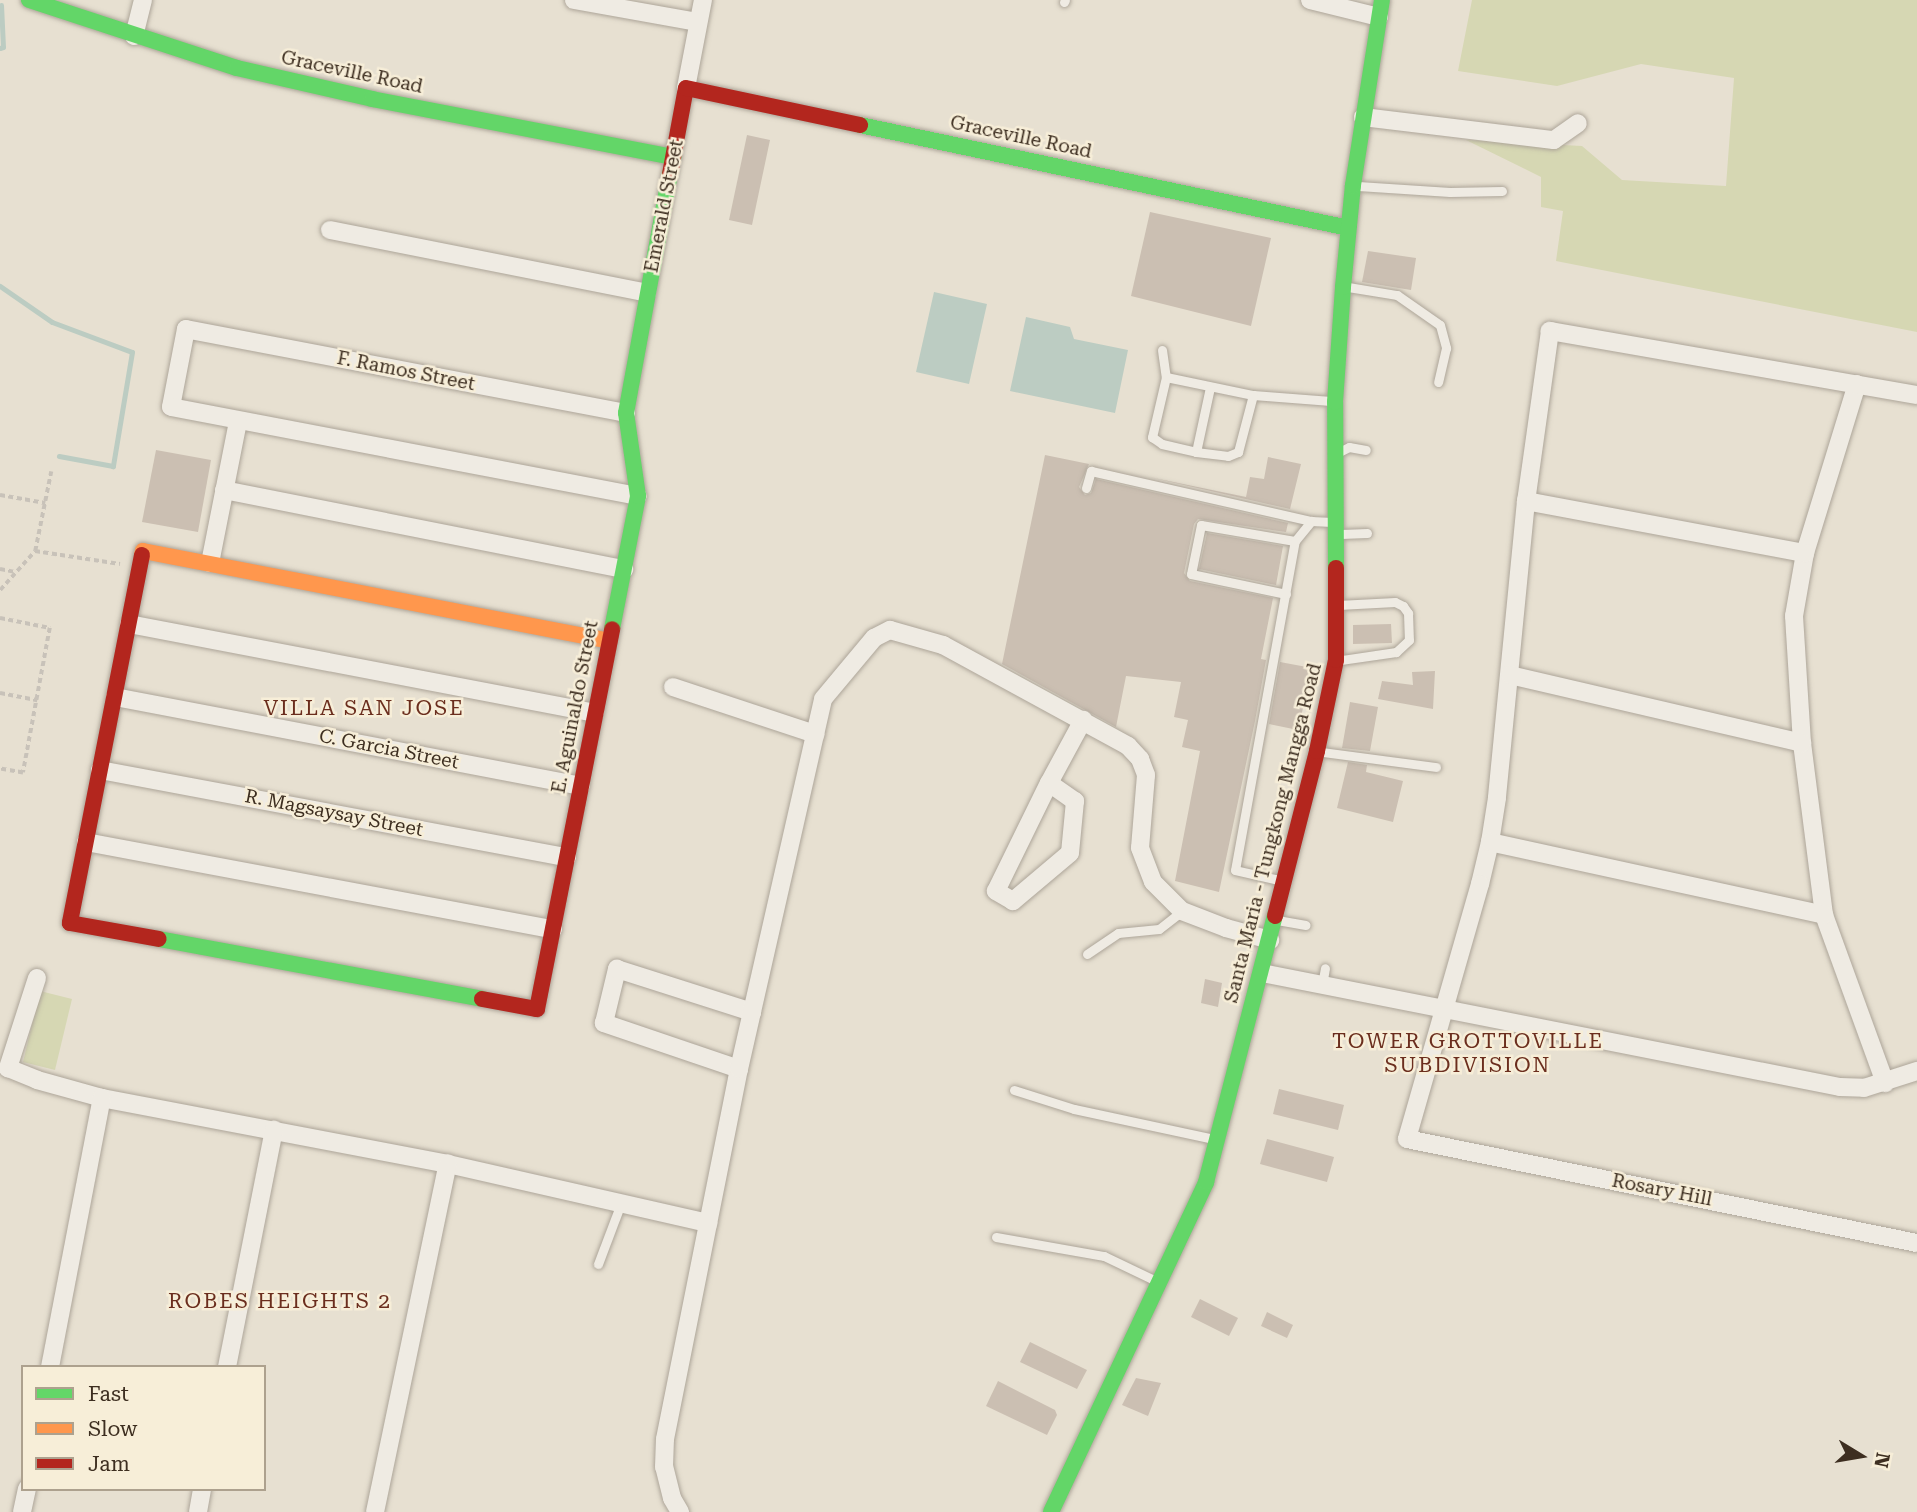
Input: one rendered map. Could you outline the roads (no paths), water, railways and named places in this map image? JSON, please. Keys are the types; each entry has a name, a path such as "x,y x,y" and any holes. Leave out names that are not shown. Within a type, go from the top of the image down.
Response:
{"street":[{"name":"Graceville Road","path":"29,0 237,68 673,157"},
{"path":"134,36 144,0"},
{"path":"574,0 698,22"},
{"name":"Emerald Street","path":"626,413 703,0"},
{"path":"1310,0 1380,9"},
{"name":"Santa Maria - Tungkong Mangga Road","path":"1051,1512 1189,1223 1219,1140 1317,751 1336,660 1338,605 1334,528 1338,454 1335,402 1348,228 1380,9"},
{"name":"Graceville Road","path":"686,88 1348,228"},
{"path":"1363,117 1554,140 1578,123"},
{"path":"330,230 648,293"},
{"name":"F. Ramos Street","path":"238,422 171,407 186,329 626,413"},
{"path":"1444,1009 1490,842 1510,675 1526,501 1550,331 1917,395"},
{"path":"1857,384 1805,553 1794,616 1802,743 1824,915 1885,1083"},
{"name":"E. Aguinaldo Street","path":"86,842 70,922 537,1009 638,496 626,413"},
{"path":"210,564 238,422 638,496"},
{"path":"225,490 624,569"},
{"path":"1526,501 1805,553"},
{"path":"553,929 86,842 100,769 143,551 609,641"},
{"path":"129,624 595,713"},
{"path":"680,1512 671,1498 664,1467 665,1439 739,1069 823,699 874,638 890,630 943,645 1128,746 1140,759 1146,775 1140,848 1153,882 1182,911 1226,928 1270,940"},
{"path":"1510,675 1802,743"},
{"path":"673,687 815,734"},
{"name":"C. Garcia Street","path":"115,697 581,786"},
{"path":"1049,783 1075,801 1070,853 1013,901 996,891 1049,783 1083,720"},
{"name":"R. Magsaysay Street","path":"100,769 567,857"},
{"path":"1490,842 1824,915"},
{"path":"739,1069 604,1023 617,969 752,1012"},
{"path":"1262,973 1323,976 1444,1009 1840,1087 1864,1088 1917,1071"},
{"path":"37,978 8,1068 37,1080 102,1098 448,1164 708,1223"},
{"name":"Rosary Hill","path":"1444,1009 1407,1139 1917,1242"},
{"path":"50,1365 102,1098"},
{"path":"226,1365 274,1130"},
{"path":"375,1512 448,1164"},
{"path":"22,1512 27,1491"},
{"path":"198,1512 202,1491"}],"lane":[{"path":"1353,186 1374,190 1502,191"},
{"path":"1343,287 1397,295 1440,325 1446,348 1438,382"},
{"path":"1162,350 1166,377 1152,437 1162,444 1228,456 1238,452 1253,395"},
{"path":"1166,377 1253,395 1335,402"},
{"path":"1196,452 1210,387"},
{"path":"1338,454 1349,447 1366,450"},
{"path":"1086,488 1091,471 1334,528 1367,533"},
{"path":"1284,881 1235,870 1295,541 1311,521"},
{"path":"1286,594 1191,574 1201,525 1295,541"},
{"path":"1336,660 1396,652 1409,640 1408,613 1403,606 1395,602 1338,605"},
{"path":"1317,751 1436,767"},
{"path":"1087,954 1118,933 1159,929 1182,911"},
{"path":"1275,919 1306,925"},
{"path":"1014,1090 1074,1109 1219,1140"},
{"path":"598,1264 621,1203"},
{"path":"996,1237 1104,1256 1159,1283"}],"waterway":[{"path":"0,48 3,47 1,5"},
{"path":"0,286 52,322 132,352 113,466 59,456"}],"district":[{"name":"VILLA SAN JOSE","path":"364,708"},
{"name":"TOWER GROTTOVILLE SUBDIVISION","path":"1468,1053"},
{"name":"ROBES HEIGHTS 2","path":"280,1301"}]}
